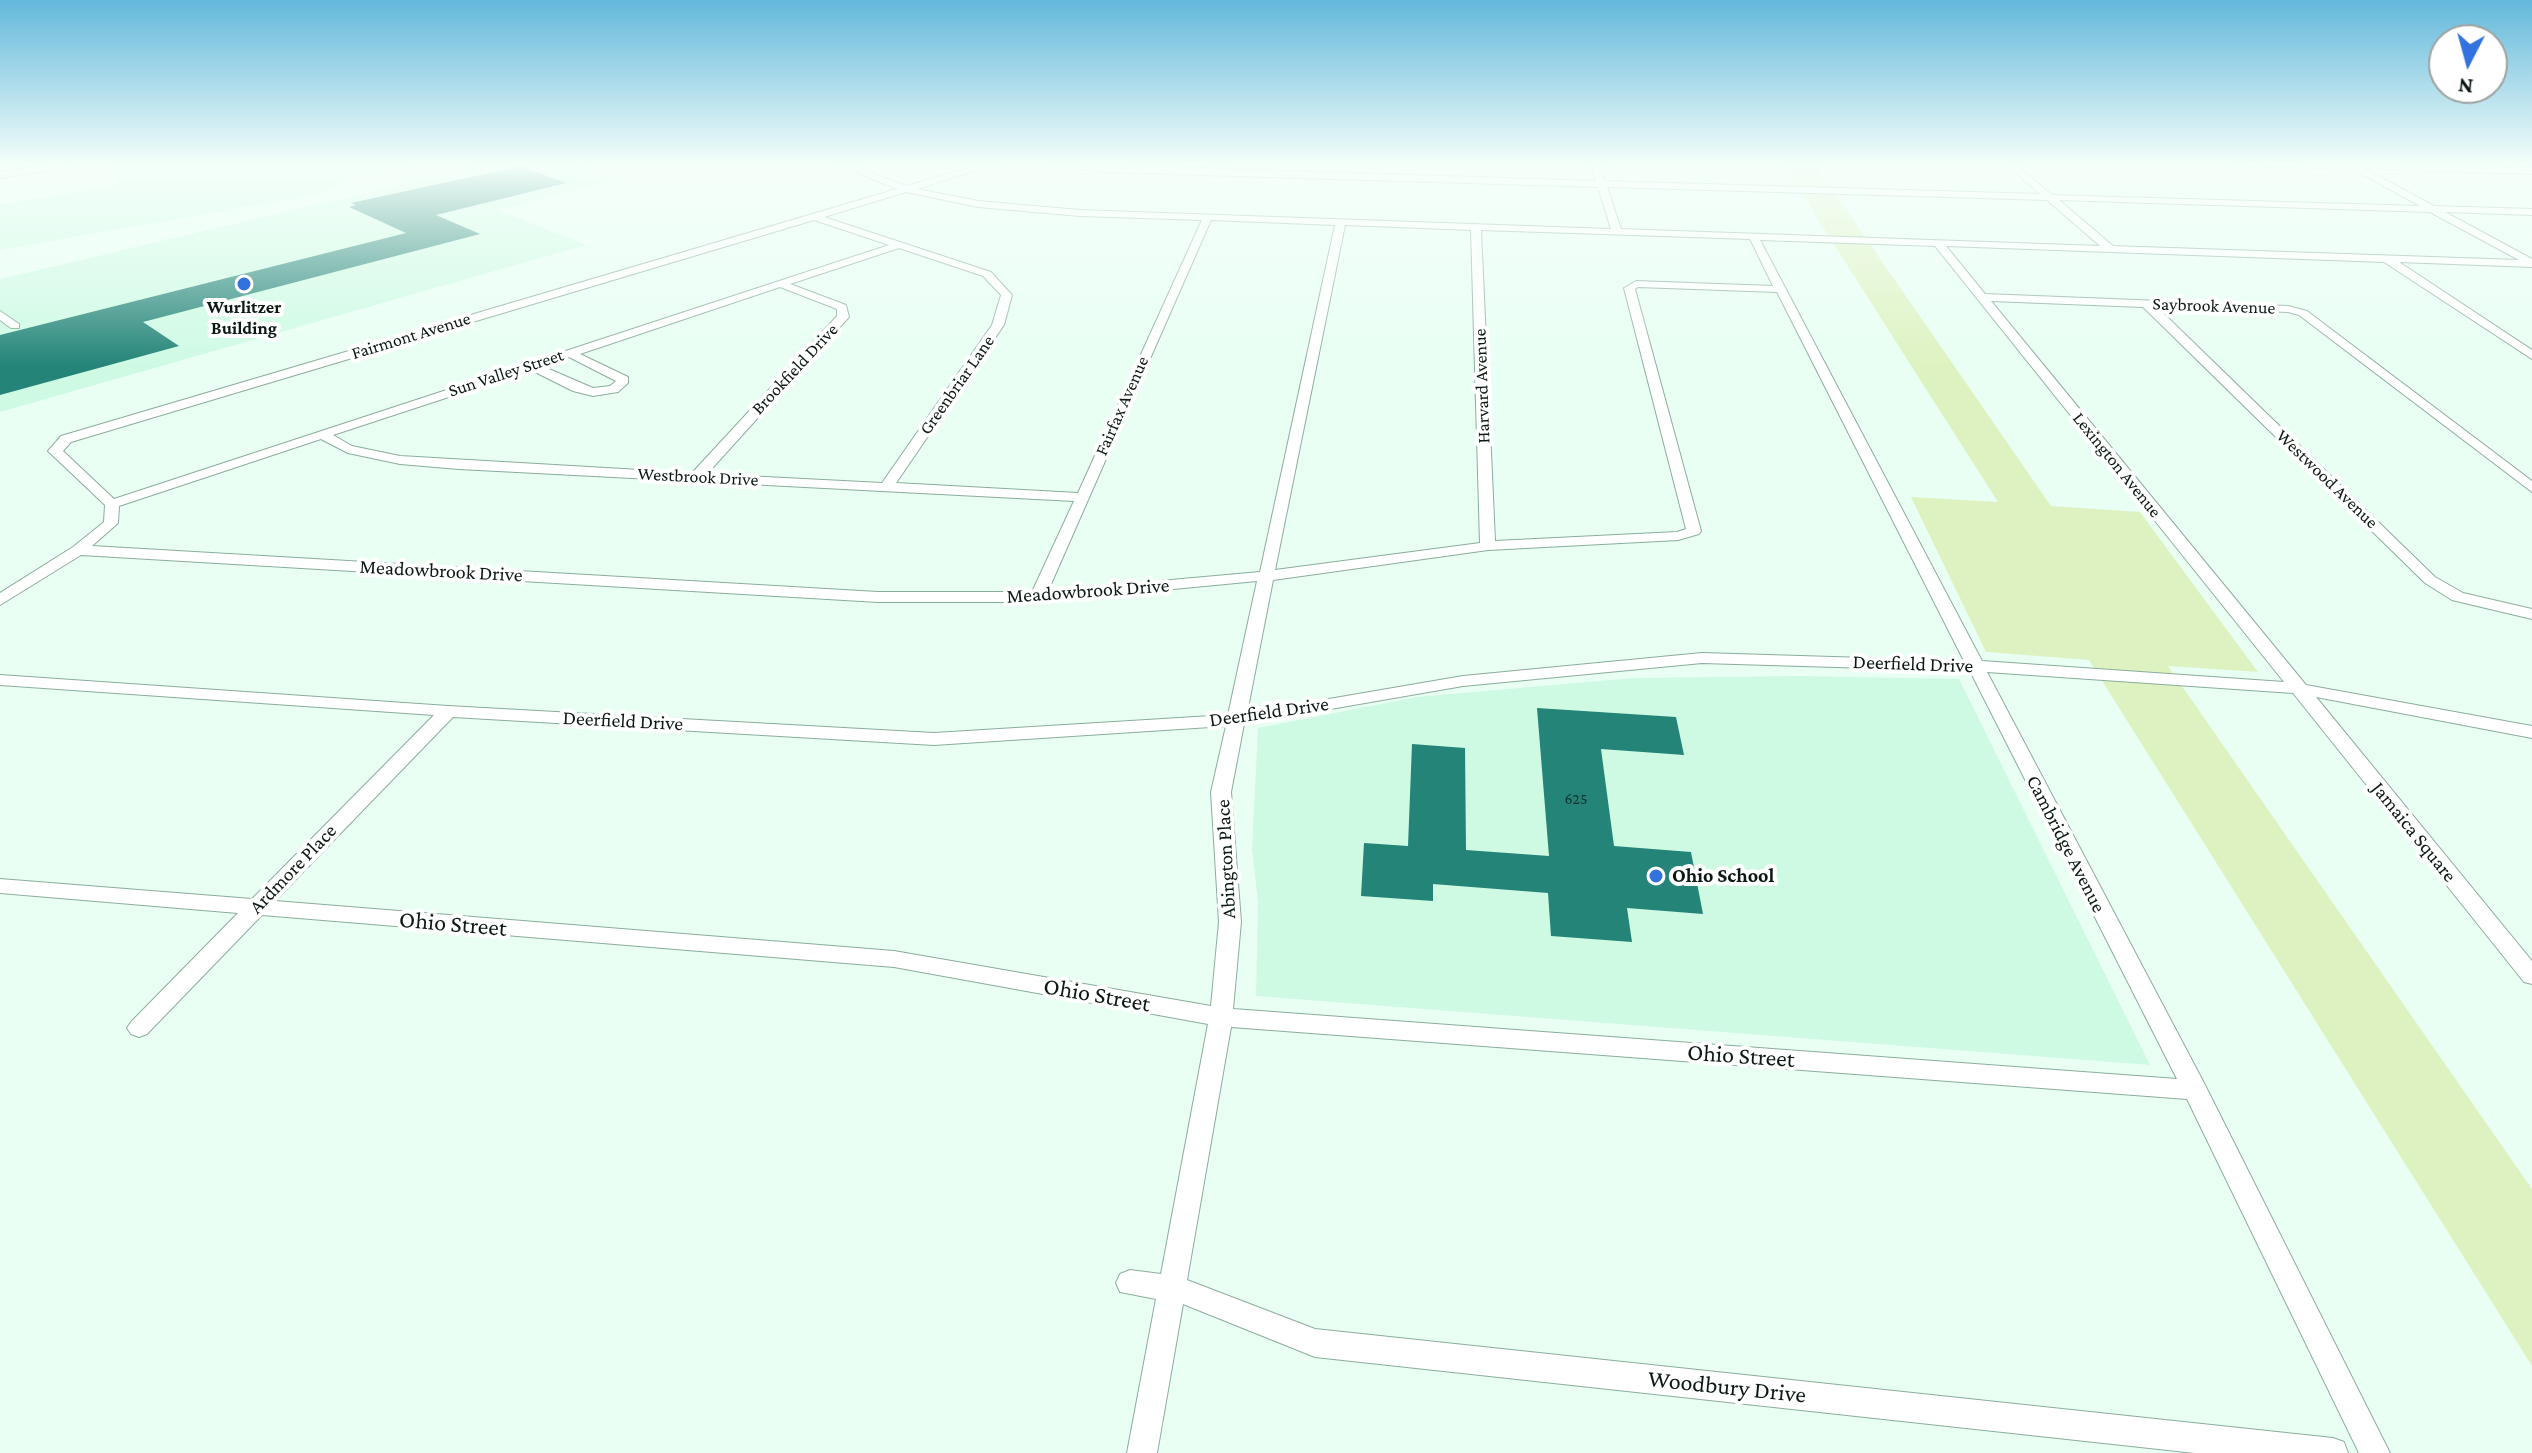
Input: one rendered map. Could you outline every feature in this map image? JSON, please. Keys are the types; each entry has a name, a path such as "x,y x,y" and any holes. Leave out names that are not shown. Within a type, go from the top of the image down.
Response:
{"street":[{"name":"Fairmont Avenue","path":"112,504 55,451 66,439 762,231"},
{"name":"Greenbriar Lane","path":"859,231 987,274 1007,295 998,325 886,487"},
{"name":"Fairfax Avenue","path":"1038,597 1202,231"},
{"name":"Abington Place","path":"1142,1453 1221,1017 1230,922 1221,792 1339,231"},
{"name":"Harvard Avenue","path":"1476,231 1488,546"},
{"path":"1589,231 2532,264"},
{"path":"2089,231 2110,249"},
{"path":"2472,231 2532,264"},
{"name":"Cambridge Avenue","path":"1753,236 2195,1090 2375,1453"},
{"name":"Lexington Avenue","path":"1938,243 2296,688"},
{"name":"Sun Valley Street","path":"112,504 901,244"},
{"path":"2385,258 2532,355"},
{"name":"Brookfield Drive","path":"696,477 843,317 842,307 781,284"},
{"name":"Meadowbrook Drive","path":"78,550 878,597 1038,597 1265,576 1488,546 1678,536 1694,531 1629,288 1636,284 1779,289"},
{"name":"Saybrook Avenue","path":"1980,297 2288,309 2303,313 2532,488"},
{"name":"Westwood Avenue","path":"2146,303 2430,580 2458,597 2532,614"},
{"path":"0,314 15,326"},
{"path":"530,365 577,388 593,392 614,389 624,380 569,353"},
{"name":"Westbrook Drive","path":"321,434 348,449 400,460 1081,497"},
{"path":"0,600 78,550 111,523 112,504"},
{"name":"Deerfield Drive","path":"0,680 448,711 934,739 1235,720 1463,681 1702,658 1974,666 2296,688 2532,732"},
{"name":"Jamaica Square","path":"2296,688 2532,976"},
{"name":"Ardmore Place","path":"139,1028 448,711"},
{"name":"Ohio Street","path":"0,886 894,959 1221,1017 2195,1090"},
{"name":"Woodbury Drive","path":"1130,1283 1174,1288 1315,1343 2333,1453"}],"shaded area":[{"path":"0,231 109,231 0,250"},
{"path":"205,231 550,231 586,245 0,412 0,279"},
{"path":"1825,231 1861,231 2051,506 2140,512 2258,672 2168,666 2532,1189 2532,1366 2089,660 1986,652 1911,497 1998,502"},
{"name":"Ohio School","path":"1797,676 1959,679 2150,1065 1256,996 1258,902 1252,849 1258,728 1417,697 1633,678"}],"building":[{"name":"Wurlitzer Building","path":"401,231 473,231 480,234 143,322 179,346 0,395 0,335 406,233"},
{"name":"Ohio School","path":"1537,708 1676,717 1684,755 1601,749 1614,846 1691,852 1703,914 1627,908 1632,942 1551,936 1548,893 1433,884 1433,901 1361,896 1364,843 1408,846 1412,744 1465,748 1466,850 1549,856"}],"place":[{"name":"Wurlitzer Building","path":"244,284"},
{"name":"Ohio School","path":"1656,876"}]}
